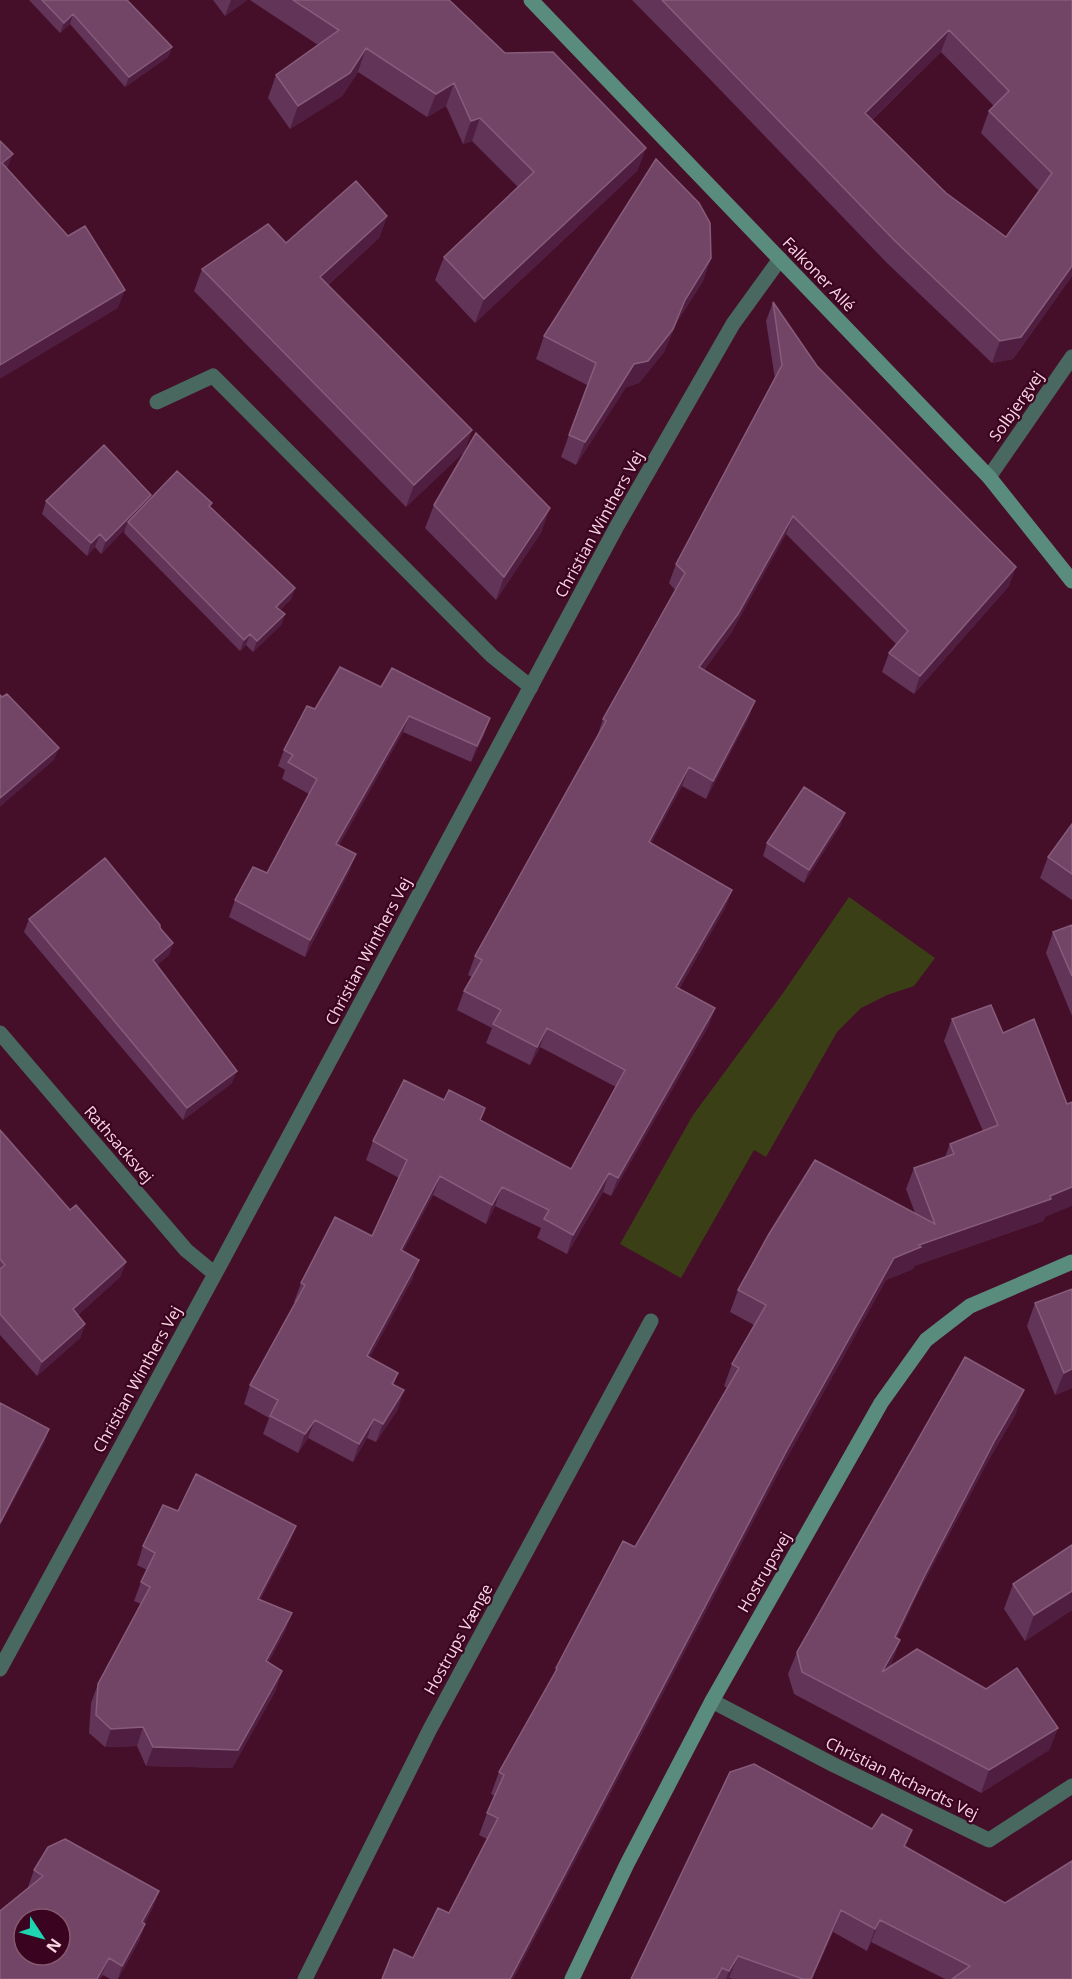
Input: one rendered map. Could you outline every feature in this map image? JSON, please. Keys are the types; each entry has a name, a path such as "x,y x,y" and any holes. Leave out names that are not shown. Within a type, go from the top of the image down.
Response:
{"street":[{"name":"Falkoner Allé","path":"531,0 989,477 1072,581"},
{"name":"Christian Winthers Vej","path":"0,1669 617,526 727,334 780,259"},
{"name":"Solbjergvej","path":"989,477 1072,357"},
{"path":"158,402 213,376 492,656 531,687"},
{"name":"Rathsacksvej","path":"0,1033 186,1250 215,1274"},
{"name":"Hostrupsvej","path":"572,1979 627,1863 712,1701 882,1403 926,1340 970,1306 1072,1262"},
{"name":"Hostrups Vænge","path":"305,1979 430,1729 651,1321"},
{"name":"Christian Richardts Vej","path":"712,1701 834,1765 989,1840 1072,1786"}],"green space":[{"path":"849,897 935,958 914,986 887,995 861,1008 837,1032 766,1157 754,1150 681,1278 620,1244 693,1115 783,993"}],"building":[{"path":"42,0 127,0 172,47 129,77 73,14 64,23"},
{"path":"293,0 449,0 505,53 553,52 646,148 484,299 444,257 534,172 480,118 471,121 454,83 436,94 366,48 350,73 298,106 276,75 339,30"},
{"path":"662,0 1072,0 1072,266 1021,337 1000,341 895,241","holes":["949,30 1009,91 989,111 1052,173 1006,237 946,193 865,113"]},
{"path":"0,141 13,154 2,163 68,236 85,226 125,290 0,365"},
{"path":"656,159 699,203 710,223 711,258 685,300 673,329 648,361 634,364 585,442 569,435 596,363 544,336"},
{"path":"356,181 387,216 320,277 472,430 414,485 202,269 268,224 286,243"},
{"path":"773,302 817,366 1016,567 920,676 889,653 908,631 793,516 738,614 699,667 755,701 713,781 689,767 649,842 732,890 676,987 715,1008 618,1178 609,1173 573,1235 544,1219 549,1210 502,1187 492,1205 440,1176 401,1250 419,1260 367,1356 398,1373 392,1384 404,1390 383,1424 374,1419 359,1444 315,1420 305,1434 270,1416 278,1400 250,1385 305,1285 301,1283 335,1217 372,1236 407,1160 373,1141 404,1080 444,1100 449,1090 485,1108 480,1120 571,1169 625,1070 547,1028 537,1047 493,1024 501,1010 464,991 482,960 475,956 606,721 603,719 685,573 676,564 782,365"},
{"path":"476,433 550,508 504,577 434,505"},
{"path":"104,445 151,495 106,541 100,534 91,543 46,501"},
{"path":"177,471 212,503 209,506 295,588 276,607 285,614 257,641 250,634 244,640 128,522"},
{"path":"340,667 381,687 392,668 490,718 477,746 409,716 336,844 356,854 310,940 235,900 253,867 267,873 317,779 288,762 293,755 284,750 307,706 315,709"},
{"path":"7,694 59,748 0,798 0,695 2,697"},
{"path":"804,787 845,813 809,870 767,843"},
{"path":"1072,824 1072,874 1048,857"},
{"path":"105,858 173,943 153,960 237,1071 187,1108 29,919"},
{"path":"1072,925 1072,976 1053,932"},
{"path":"991,1005 1003,1033 1034,1019 1067,1104 1072,1102 1072,1187 1050,1196 1051,1199 919,1245 921,1247 894,1258 787,1450 510,1979 382,1979 394,1949 413,1958 438,1908 449,1913 498,1818 487,1813 504,1775 499,1772 557,1669 623,1541 635,1547 739,1368 732,1364 766,1305 738,1290 769,1234 815,1160 935,1224 914,1168 954,1154 950,1144 998,1125 952,1019"},
{"path":"0,1130 70,1210 76,1205 126,1262 73,1309 85,1324 42,1362 0,1314 0,1269 5,1265 0,1259"},
{"path":"1072,1289 1072,1369 1064,1373 1035,1303"},
{"path":"965,1357 1024,1390 995,1440 925,1575 895,1637 900,1640 882,1672 917,1649 986,1689 1017,1668 1058,1728 989,1770 802,1672 797,1652"},
{"path":"0,1403 49,1429 0,1523"},
{"path":"196,1474 296,1526 258,1599 292,1613 266,1661 282,1671 238,1750 153,1747 143,1727 111,1729 96,1715 98,1684 150,1587 141,1582 155,1553 143,1546 163,1505 178,1511"},
{"path":"1072,1545 1072,1591 1034,1615 1013,1584"},
{"path":"754,1764 872,1829 882,1814 912,1830 904,1846 1005,1903 1072,1861 1072,1979 952,1979 970,1966 880,1920 875,1929 841,1910 811,1979 803,1979 738,1956 729,1971 722,1968 716,1979 631,1979 730,1772"},
{"path":"65,1839 159,1891 142,1922 145,1924 122,1966 109,1958 97,1979 0,1979 0,1911 43,1876 34,1870 48,1847"}]}
